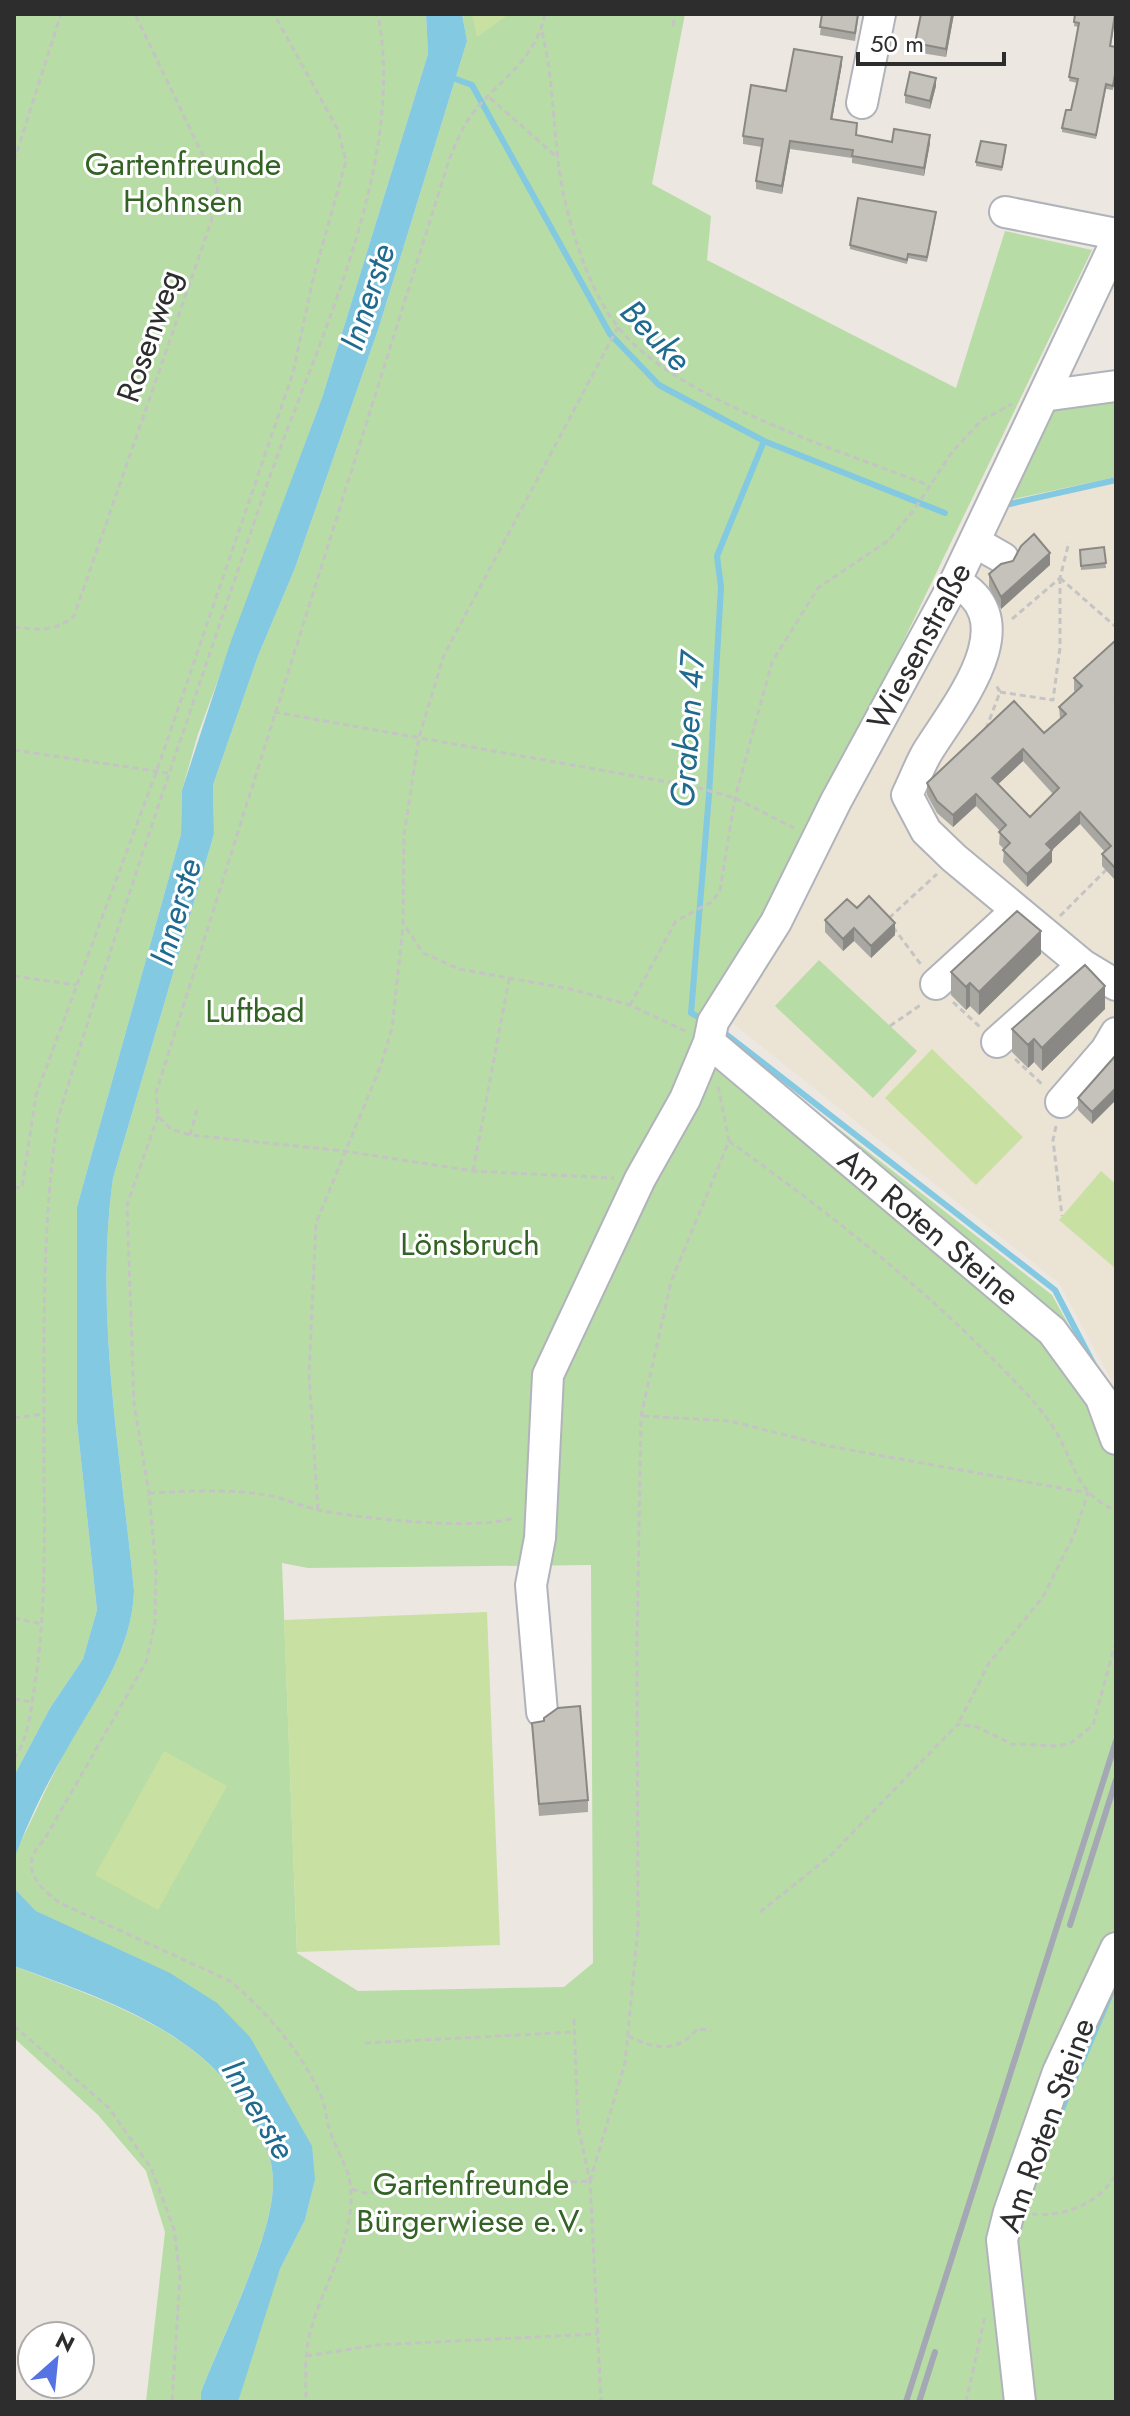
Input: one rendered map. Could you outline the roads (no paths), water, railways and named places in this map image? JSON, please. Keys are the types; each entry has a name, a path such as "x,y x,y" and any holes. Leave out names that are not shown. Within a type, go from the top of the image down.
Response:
{"street":[{"path":"862,103 880,14"},
{"path":"1005,212 1116,234"},
{"name":"Wiesenstraße","path":"542,1712 531,1585 540,1538 548,1375 640,1179 685,1099 709,1042 713,1022 776,922 836,801 955,582 1116,242"},
{"path":"1043,396 1116,386"},
{"path":"975,542 1003,558"},
{"path":"955,582 971,590 985,613 984,648 961,705 927,753 907,795 926,831 954,858 1083,965 1116,985"},
{"path":"934,990 1016,911"},
{"path":"997,1042 1083,965"},
{"path":"1061,1102 1106,1050 1116,1033"},
{"name":"Am Roten Steine","path":"709,1042 1052,1331 1101,1398 1116,1439"},
{"name":"Am Roten Steine","path":"1020,2402 1002,2262 1009,2212 1058,2072 1116,1948"}],"water":[{"name":"Innerste","path":"426,14 462,14 467,41 379,327 295,568 258,656 213,785 214,834 113,1178 106,1281 108,1333 134,1591 132,1613 111,1673 45,1789 14,1860 14,1776 50,1708 83,1659 97,1610 77,1422 77,1207 181,834 182,790 231,641 322,398 428,54"},
{"name":"Innerste","path":"14,1888 36,1911 170,1973 217,2003 250,2037 312,2146 315,2180 305,2220 280,2269 238,2402 201,2402 201,2392 264,2233 273,2185 272,2166 263,2141 251,2116 230,2086 206,2061 178,2039 115,2005 14,1966"}],"waterway":[{"name":"Beuke","path":"450,77 472,85 610,334 659,385 764,441 945,513"},
{"name":"Graben 47","path":"704,1020 691,1013 709,795 721,587 717,556 764,441"},
{"name":"Beuke","path":"1005,505 1116,480"},
{"name":"Graben 47","path":"722,1031 1055,1290 1094,1365"},
{"path":"1052,2132 1115,1984"}],"railway":[{"path":"906,2402 1116,1741"},
{"path":"1070,1925 1116,1780"},
{"path":"919,2402 935,2352"}],"park label":[{"name":"Gartenfreunde Hohnsen","path":"183,182"},
{"name":"Luftbad","path":"255,1011"},
{"name":"Lönsbruch","path":"470,1244"},
{"name":"Gartenfreunde Bürgerwiese e.V.","path":"471,2202"}]}
